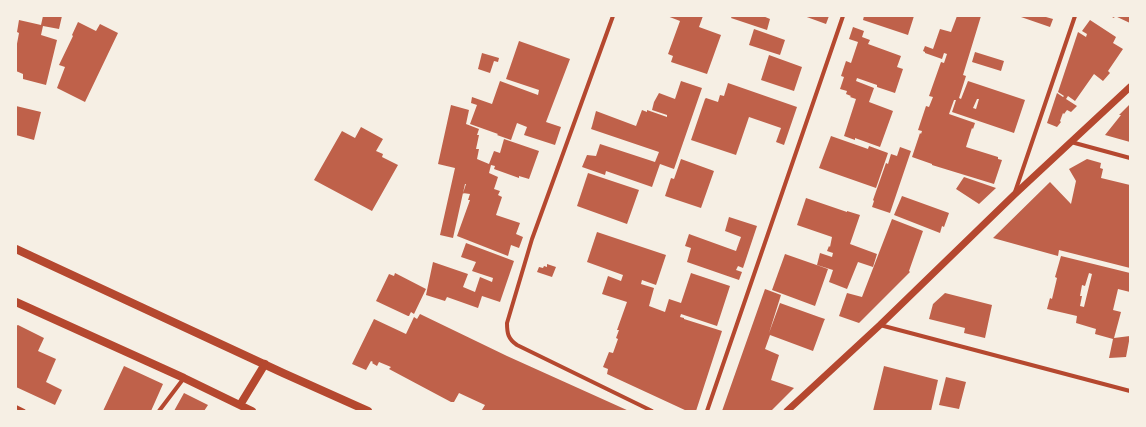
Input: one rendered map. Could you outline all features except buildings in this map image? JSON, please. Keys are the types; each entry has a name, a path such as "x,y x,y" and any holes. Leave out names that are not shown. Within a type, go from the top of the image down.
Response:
{"main road":[{"path":"16,249 368,411"},
{"path":"16,302 184,378 252,411"},
{"path":"240,405 265,364"}],"street":[{"path":"613,16 532,239 507,323 507,334 511,341 517,345 652,411"},
{"path":"707,411 843,16"},
{"path":"1014,195 1075,16"},
{"path":"787,411 880,325 1014,195 1130,87"},
{"path":"1071,142 1130,158"},
{"path":"880,325 1130,391"},
{"path":"159,411 184,378"},
{"path":"16,407 24,411"}]}
